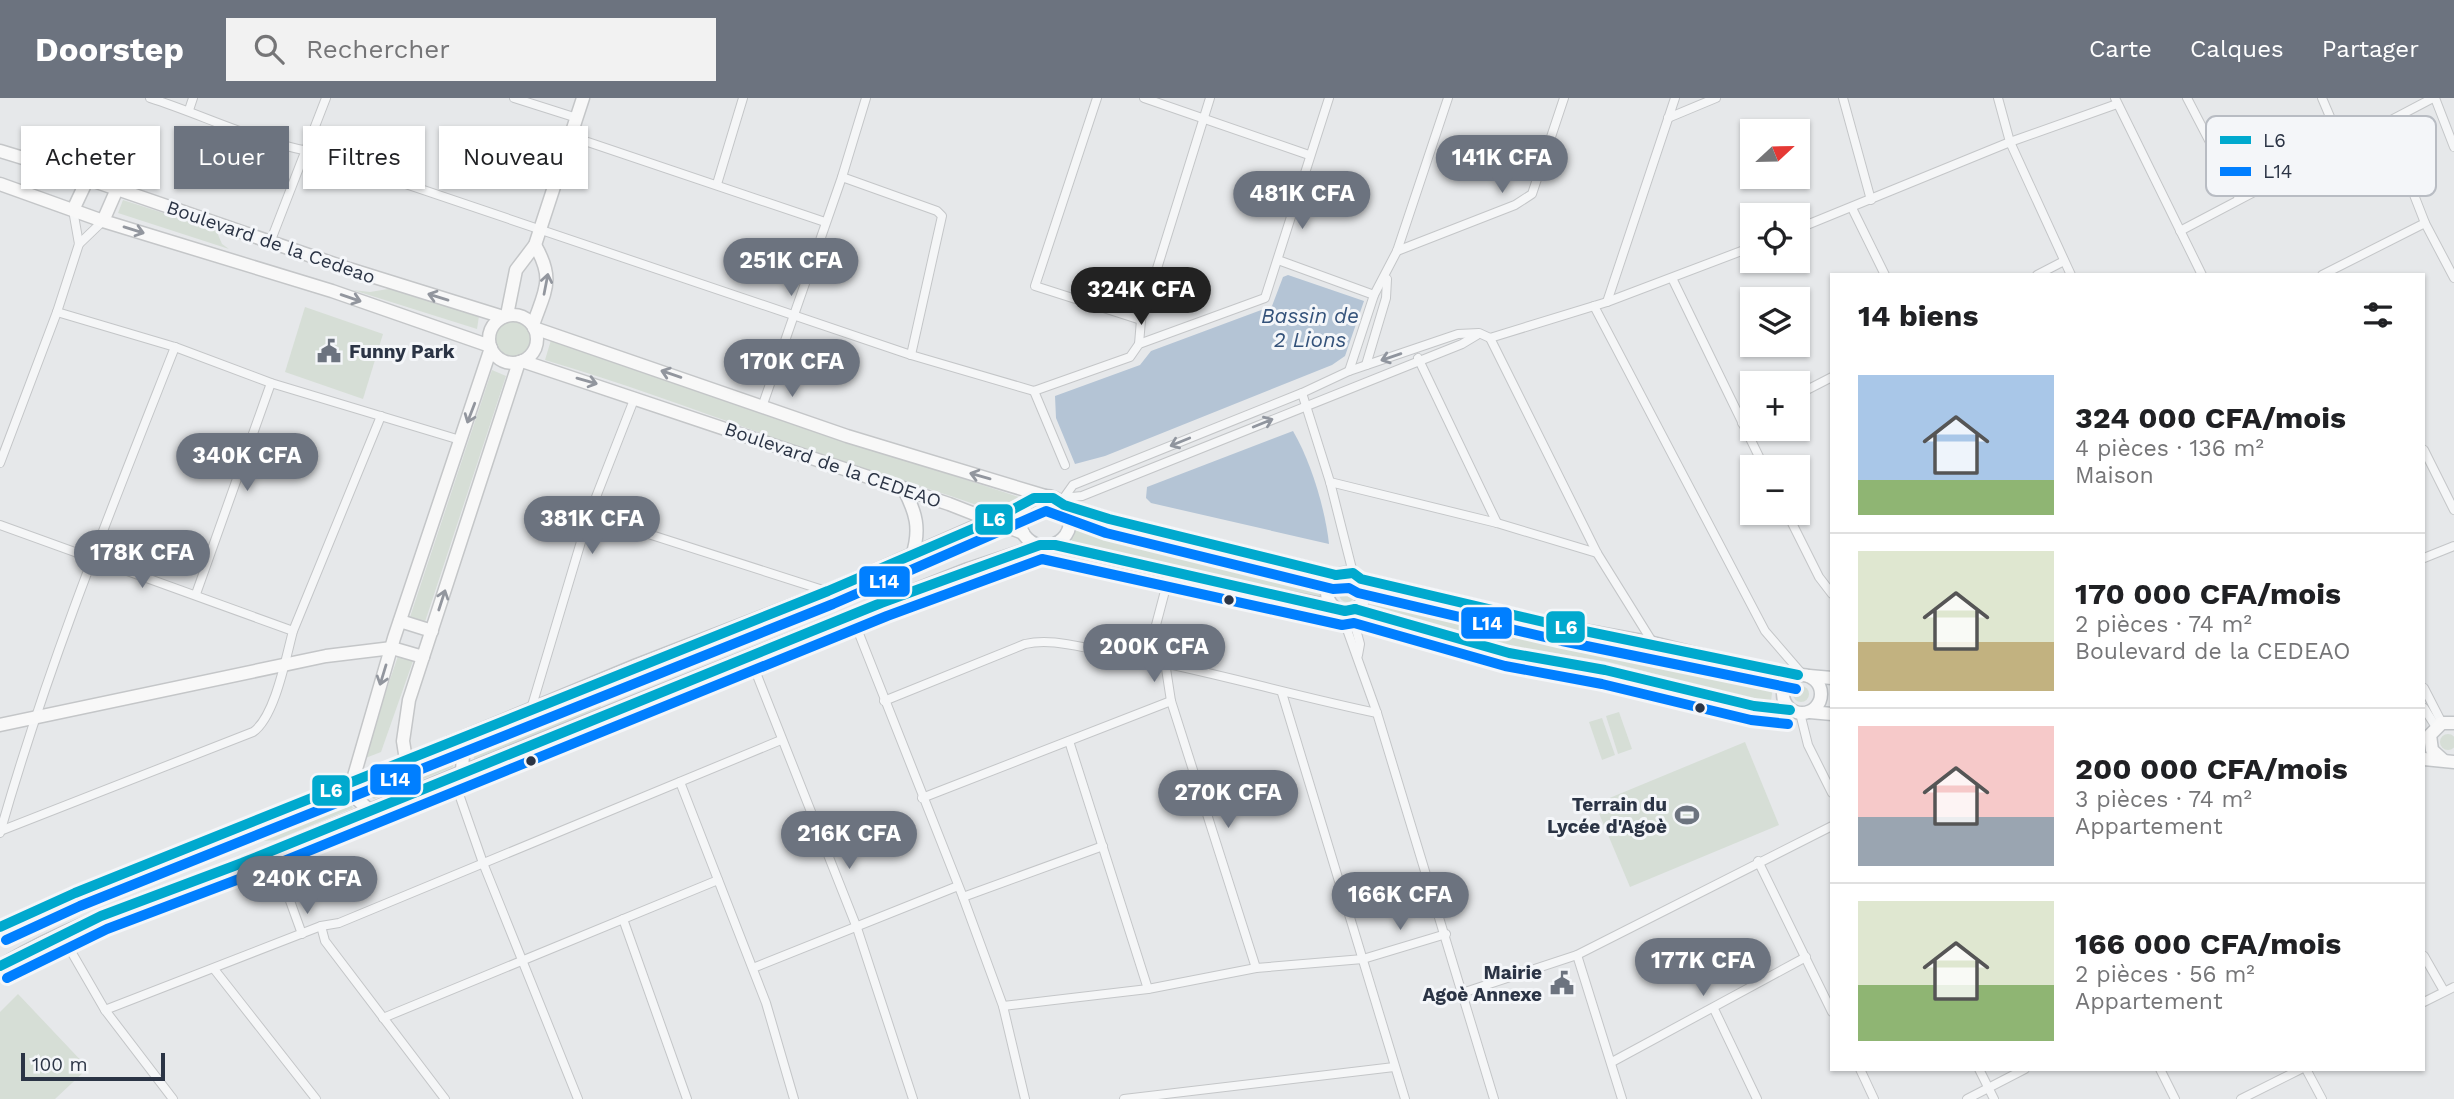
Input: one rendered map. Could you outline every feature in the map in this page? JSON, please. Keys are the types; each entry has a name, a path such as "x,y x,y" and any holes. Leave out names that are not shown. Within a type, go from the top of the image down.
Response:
{"main road":[{"path":"575,126 583,98"},
{"name":"Boulevard de la Cedeao","path":"0,151 21,157"},
{"name":"Boulevard de la Cedeao","path":"0,184 103,221 332,291 491,347"},
{"path":"73,210 83,189"},
{"path":"103,221 117,189"},
{"name":"Boulevard de la Cedeao","path":"117,189 349,269 505,316"},
{"path":"369,810 356,799 352,783 400,621 491,347 493,326 505,316 516,270 535,245 555,189"},
{"path":"406,760 404,727 423,657 520,361 536,347 534,327 548,282 547,267 535,245"},
{"path":"505,316 524,317 534,327"},
{"name":"Boulevard de la CEDEAO","path":"534,327 762,407 1045,496"},
{"path":"491,347 500,359 520,361"},
{"name":"Boulevard de la CEDEAO","path":"520,361 635,397 869,479 903,488 1023,533"},
{"path":"903,488 917,521 917,540 912,556"},
{"path":"2,923 828,591 1045,496 1132,525 1336,575 1357,576 1565,627 1653,643 1763,670 1830,678"},
{"path":"1055,545 1064,538 1070,527 1069,515 1062,502"},
{"path":"1026,504 1020,524 1023,533 1040,545"},
{"path":"0,966 61,934 749,656 968,569 1040,545 1055,545 1345,609 1521,656 1605,670 1754,706 1830,714"},
{"path":"1336,575 1327,590 1345,609"},
{"path":"1345,609 1366,595 1357,576"},
{"path":"400,621 432,631"},
{"path":"0,725 337,654 392,648 423,657"},
{"path":"1803,675 1816,682 1821,691 1820,701 1800,711 1784,702 1783,687 1789,679 1803,675"},
{"path":"2439,725 2431,735 2430,746 2434,754 2450,763"},
{"path":"450,742 463,754 458,775"},
{"path":"2425,759 2450,763"}],"street":[{"path":"150,98 189,110 202,120 303,150"},
{"path":"189,110 193,98"},
{"path":"316,126 326,98"},
{"path":"514,98 577,118"},
{"path":"717,184 743,98"},
{"path":"762,407 842,177 866,98"},
{"path":"1097,98 1035,286 1141,320"},
{"path":"1144,98 1309,155"},
{"path":"420,189 911,355 1034,391 1130,357 1139,344 1141,320 1210,98"},
{"path":"1139,344 1265,298 1329,98"},
{"path":"1349,371 1374,295 1387,276 1397,251 1448,98"},
{"path":"1397,251 1514,205 1532,194 1564,98"},
{"path":"1607,302 1675,98"},
{"path":"1668,118 1716,98"},
{"path":"1843,98 1871,200"},
{"path":"1998,98 2010,142 2070,273"},
{"path":"2187,98 2206,135"},
{"path":"2322,98 2330,116"},
{"path":"2399,116 2434,98 2454,147"},
{"path":"1810,224 2116,101 2202,273"},
{"path":"588,142 825,222"},
{"path":"271,240 303,163"},
{"path":"842,177 937,211 943,216 911,355"},
{"path":"2180,231 2243,196"},
{"path":"2414,196 2425,223 2454,278"},
{"path":"1852,208 1884,273"},
{"path":"0,463 57,312 79,243 73,210"},
{"path":"79,243 103,221"},
{"path":"2334,272 2425,223"},
{"path":"1490,338 1607,302 1740,252"},
{"path":"1278,260 1374,295"},
{"path":"2041,273 2064,261"},
{"path":"1366,365 1386,298 1387,276"},
{"path":"1672,278 1740,419"},
{"path":"1594,306 1765,631 1803,675"},
{"path":"57,312 175,347 271,383 460,440"},
{"path":"1062,502 1307,406 1479,333"},
{"path":"1062,502 1073,485 1302,393 1349,371 1458,334 1479,333 1490,338 1597,552 1653,643"},
{"path":"0,832 36,718 93,557 175,347"},
{"path":"1414,349 1497,523"},
{"path":"1810,388 1830,378"},
{"path":"196,594 271,383"},
{"path":"1034,391 1065,465"},
{"path":"1302,393 1357,576"},
{"path":"531,709 589,515 635,397"},
{"path":"0,832 253,732 265,720 293,631 381,416"},
{"path":"2425,452 2454,510"},
{"path":"1330,482 1497,523 1597,552"},
{"path":"589,515 828,591"},
{"path":"0,525 293,631"},
{"path":"1793,525 1819,577 1830,591"},
{"path":"2425,558 2454,546"},
{"path":"1147,659 1170,572"},
{"path":"1345,609 1352,648 1358,655 1377,713 1494,1099"},
{"path":"852,616 1003,1006 1025,1099"},
{"path":"884,701 1039,642 1165,662 1282,693 1377,713"},
{"path":"749,656 857,928 913,1099"},
{"path":"1165,662 1171,701 1256,968"},
{"path":"2425,690 2439,725"},
{"path":"1282,693 1405,1099"},
{"path":"922,798 1171,701"},
{"path":"2425,709 2439,725"},
{"path":"1800,711 1808,744 1830,789"},
{"path":"105,1010 321,926 339,923 781,740"},
{"path":"1069,741 1148,989"},
{"path":"458,775 483,863 524,959 578,1099"},
{"path":"680,782 753,968 774,1027 794,1099"},
{"path":"1462,993 1577,955 1758,861 1830,827"},
{"path":"963,897 1102,846"},
{"path":"272,851 302,934"},
{"path":"1758,861 1830,1008"},
{"path":"383,1018 718,880"},
{"path":"753,968 958,886"},
{"path":"623,919 687,1099"},
{"path":"321,926 326,941 445,1099"},
{"path":"61,934 105,1010 173,1099"},
{"path":"1003,1006 1148,989 1256,968 1363,959 1446,934"},
{"path":"1577,955 1622,1099"},
{"path":"1612,1062 1806,957"},
{"path":"2425,958 2444,991"},
{"path":"214,969 316,1099"},
{"path":"2425,1001 2454,987"},
{"path":"1714,1009 1756,1099"},
{"path":"1124,1099 1177,1096 1394,1067"},
{"path":"1861,1071 1874,1099"},
{"path":"1980,1071 1994,1099"},
{"path":"1967,1099 2021,1071"},
{"path":"2161,1071 2175,1099"},
{"path":"2241,1099 2297,1071"},
{"path":"2307,1071 2322,1099"}],"shaded area":[{"path":"123,200 216,230 222,244 229,249 118,213"},
{"path":"394,288 479,316 477,329 353,290 370,292"},
{"path":"305,307 383,334 363,399 285,372"},
{"path":"513,319 526,325 532,338 526,351 513,357 500,351 494,338 500,325"},
{"path":"551,340 731,403 1019,497 992,511 854,466 654,395 545,360"},
{"path":"492,370 506,376 425,622 410,617"},
{"path":"1079,518 1325,577 1319,598 1073,542 1070,538"},
{"path":"1347,586 1353,588 1353,600 1347,602 1341,600 1339,594 1341,588"},
{"path":"1371,589 1774,679 1771,701 1736,695 1609,662 1511,646 1366,608"},
{"path":"398,656 413,661 381,752 363,759"},
{"path":"1801,686 1807,688 1807,700 1801,702 1795,700 1793,694 1795,688"},
{"path":"598,701 601,707 474,759 473,750 467,743 557,706"},
{"path":"1619,712 1632,749 1618,754 1606,716"},
{"path":"1602,718 1615,755 1602,760 1589,722"},
{"path":"2442,736 2454,736 2454,748 2442,748"},
{"name":"Terrain du Lycée d'Agoè","path":"1745,742 1779,825 1630,887 1595,804"},
{"path":"443,751 451,751 455,757 453,767 374,799 366,793 368,783"},
{"path":"346,791 353,808 276,840 238,843 235,836"},
{"path":"18,994 88,1068 55,1099 0,1099 0,1012"}],"water":[{"name":"Bassin de 2 Lions","path":"1288,275 1364,301 1345,356 1332,365 1105,456 1075,464 1056,418 1055,396 1140,365 1151,351 1272,306 1283,277"},
{"path":"1293,431 1316,486 1329,544 1151,503 1146,498 1147,487"}],"transit line":[{"name":"L6","path":"0,927 75,893 828,591 991,521 1034,498 1053,498 1064,505 1109,519 1336,575"},
{"name":"L14","path":"6,940 80,906 833,604 1046,511 1106,533 1333,589 1349,588 1358,593 1562,641 1796,689"},
{"name":"L6","path":"0,966 101,916 242,863 881,603 1040,545 1055,545 1345,611 1355,609"},
{"name":"L14","path":"7,978 107,929 247,876 887,616 1042,559 1342,625 1354,623 1505,666 1602,684 1751,720 1788,724"},
{"name":"L6","path":"1336,575 1353,573 1361,579 1565,627 1798,675"},
{"name":"L6","path":"1355,609 1509,653 1605,670 1754,706 1790,710"}],"place":[{"name":"Funny Park","path":"329,351"},
{"name":"Terrain du Lycée d'Agoè","path":"1687,815"},
{"name":"Mairie Agoè Annexe","path":"1562,983"}]}
